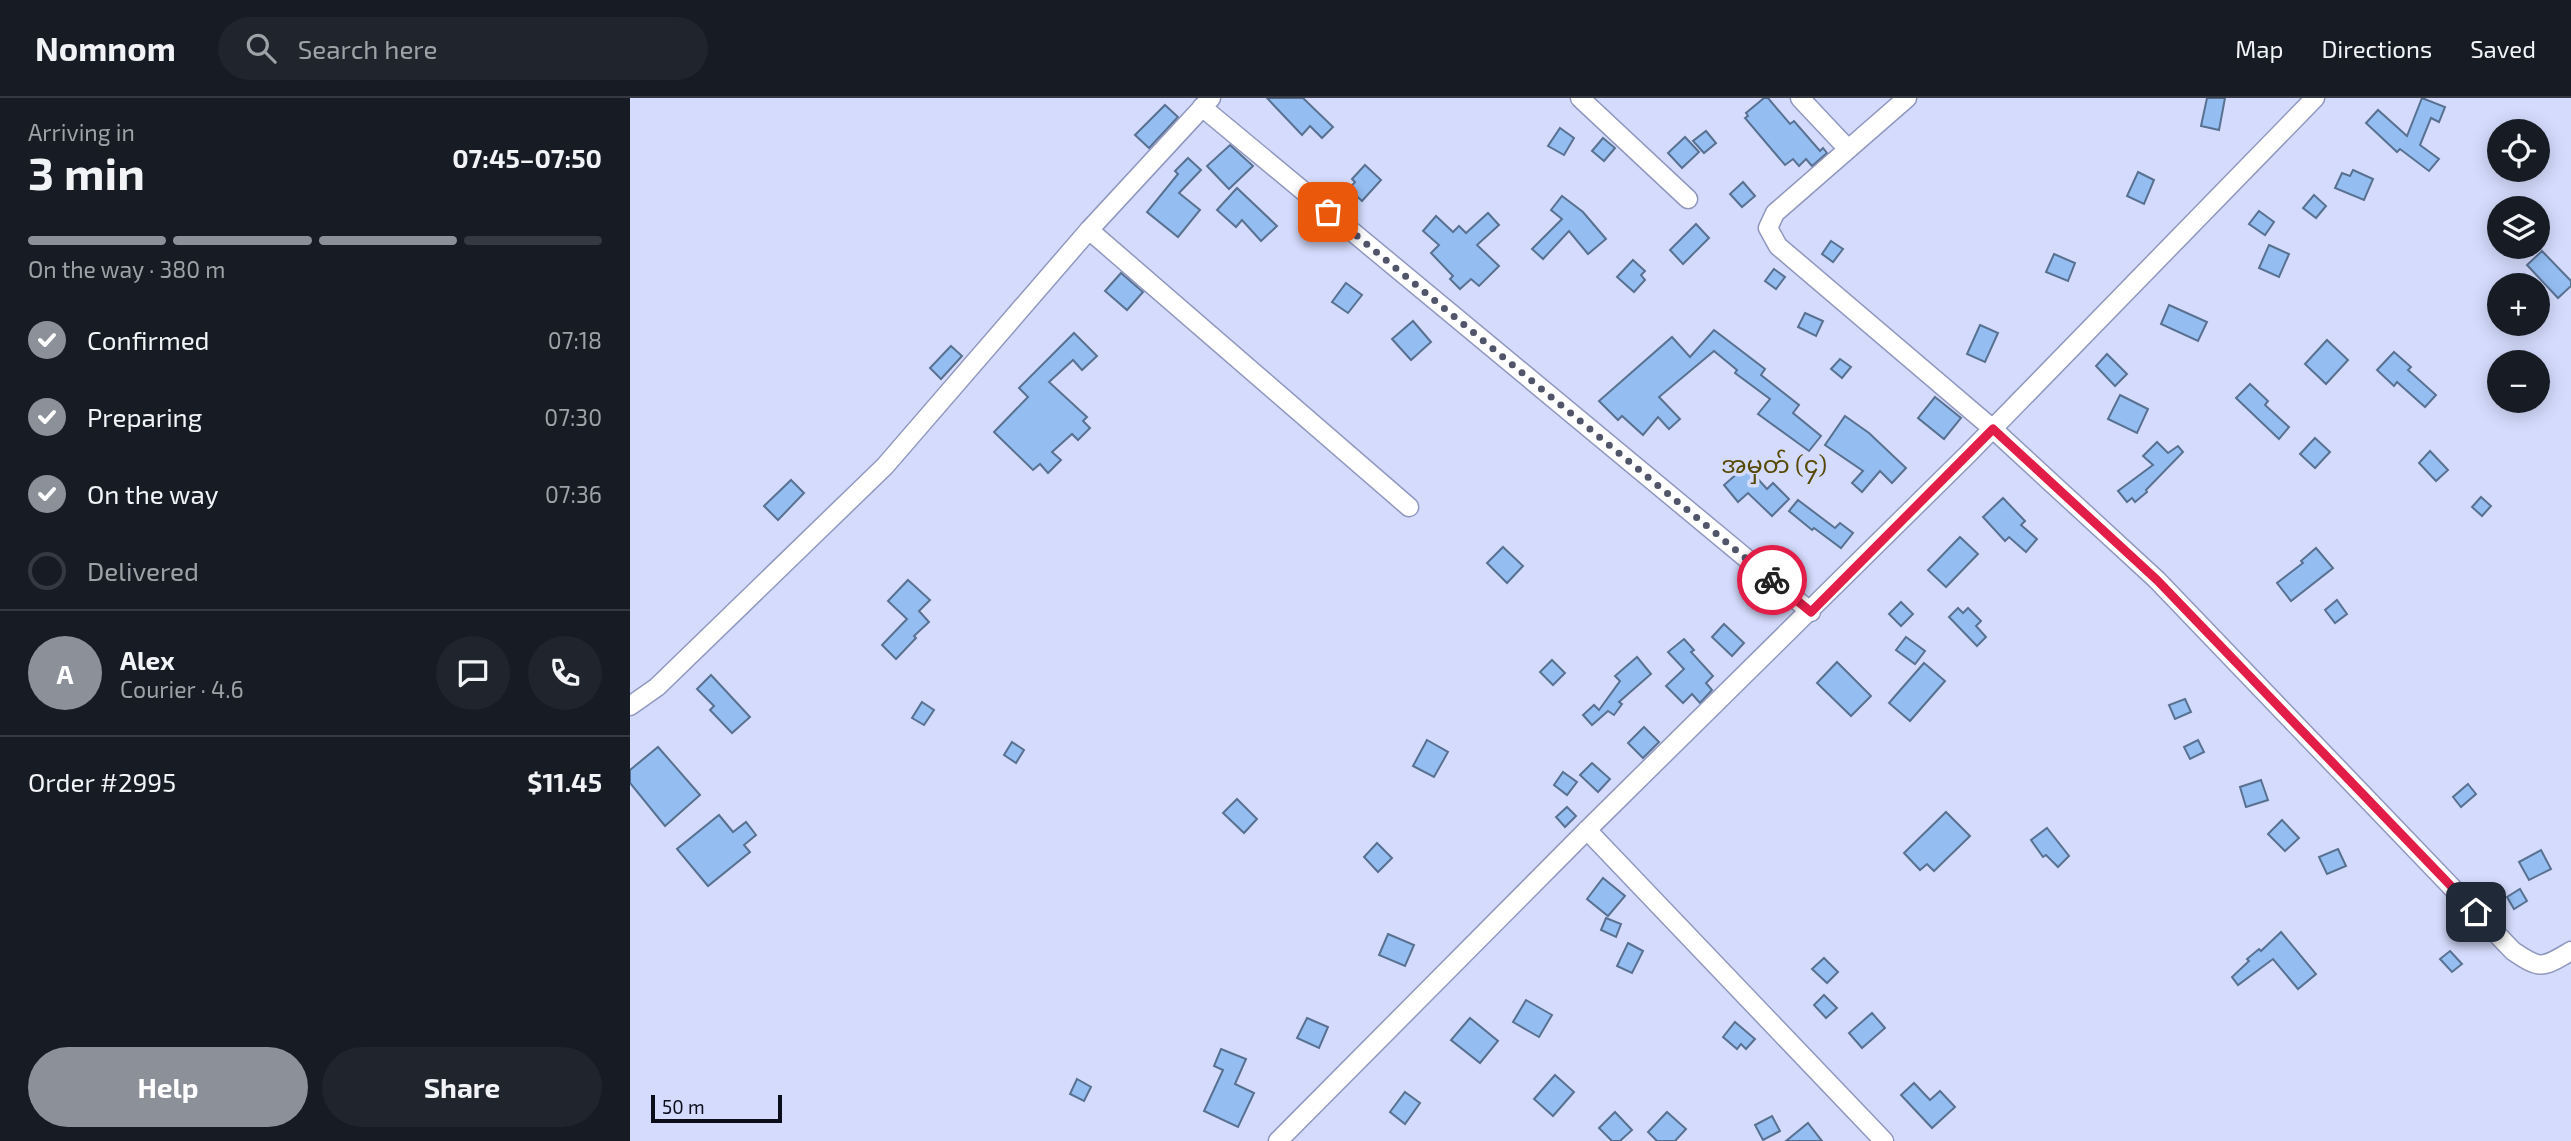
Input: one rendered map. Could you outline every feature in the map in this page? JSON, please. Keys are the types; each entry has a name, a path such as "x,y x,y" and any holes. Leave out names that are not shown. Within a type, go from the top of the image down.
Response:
{"street":[{"path":"1580,98 1688,199"},
{"path":"1800,98 1848,149"},
{"path":"1907,98 1775,213 1768,228 1778,246 1993,429 2157,580 2513,951 2534,965 2548,964 2571,951"},
{"path":"1278,1141 1587,830 1811,612 1993,429 2315,98"},
{"path":"630,706 657,687 885,466 1089,230 1207,103 1811,612"},
{"path":"1089,230 1409,507"},
{"path":"1587,830 1884,1141"}],"building":[{"path":"1267,98 1303,98 1333,127 1322,138 1310,126 1302,135"},
{"path":"1764,98 1768,98 1790,124 1794,121 1820,151 1823,148 1827,153 1812,166 1806,159 1799,166 1793,159 1785,165 1745,118 1748,116 1746,113"},
{"path":"2207,98 2225,98 2219,130 2201,126"},
{"path":"2422,98 2445,107 2439,122 2431,118 2420,145 2439,159 2429,171 2400,149 2397,152 2366,123 2378,110 2407,136"},
{"path":"1165,105 1178,117 1149,148 1135,135"},
{"path":"1560,128 1574,138 1564,155 1548,146"},
{"path":"1706,131 1716,143 1704,153 1693,141"},
{"path":"1685,137 1699,152 1682,168 1668,153"},
{"path":"1603,138 1615,148 1604,161 1592,151"},
{"path":"1230,145 1253,166 1229,189 1207,166"},
{"path":"1188,158 1201,170 1179,193 1200,210 1178,237 1147,212 1178,174 1175,171"},
{"path":"1365,165 1381,180 1362,201 1349,189 1355,182 1352,179"},
{"path":"2353,170 2373,179 2364,200 2335,188 2342,173 2350,176"},
{"path":"2138,172 2154,180 2144,204 2127,196"},
{"path":"1743,182 1755,196 1742,207 1730,194"},
{"path":"1237,188 1277,226 1261,241 1242,220 1236,227 1217,210"},
{"path":"2314,195 2326,206 2316,218 2303,208"},
{"path":"1562,196 1583,212 1606,239 1588,254 1569,231 1543,259 1532,249 1562,219 1551,210"},
{"path":"2259,211 2274,222 2265,235 2249,224"},
{"path":"1488,213 1499,225 1477,245 1499,266 1479,286 1471,279 1460,289 1450,279 1453,276 1431,253 1439,245 1423,231 1436,216 1453,232 1459,226 1466,233"},
{"path":"1696,224 1709,238 1683,264 1670,250"},
{"path":"1831,241 1843,249 1833,262 1822,254"},
{"path":"2269,245 2289,254 2279,277 2259,268"},
{"path":"2054,254 2075,263 2068,281 2046,272"},
{"path":"2533,259 2550,259 2571,281 2571,286 2558,298 2550,289 2550,273 2535,273 2527,265"},
{"path":"1633,260 1645,271 1641,275 1645,280 1634,292 1617,277"},
{"path":"1774,269 1785,277 1776,289 1765,281"},
{"path":"1121,273 1143,292 1127,310 1105,291"},
{"path":"1346,283 1362,295 1348,313 1332,302"},
{"path":"2169,305 2207,322 2198,341 2161,324"},
{"path":"1805,313 1823,321 1816,336 1798,327"},
{"path":"1413,321 1431,342 1411,360 1392,339"},
{"path":"1980,325 1998,333 1985,362 1967,354"},
{"path":"1714,330 1765,369 1761,375 1799,405 1793,413 1821,436 1809,451 1758,414 1770,399 1735,373 1737,370 1714,351 1659,397 1680,419 1669,429 1658,417 1643,435 1622,416 1618,420 1599,401 1672,337 1690,357"},
{"path":"1074,333 1097,356 1082,370 1073,360 1049,382 1087,417 1083,421 1090,428 1078,440 1072,434 1052,452 1061,460 1048,473 1040,464 1033,470 994,432 1028,397 1019,388"},
{"path":"2327,340 2348,360 2326,384 2305,364"},
{"path":"951,346 962,356 941,379 930,368"},
{"path":"2394,352 2411,367 2408,370 2436,395 2425,407 2397,382 2394,386 2377,370"},
{"path":"2107,354 2127,374 2115,386 2096,366"},
{"path":"1840,359 1851,367 1842,378 1831,369"},
{"path":"2250,384 2268,401 2265,405 2289,427 2279,439 2236,398"},
{"path":"2120,395 2148,409 2137,433 2108,419"},
{"path":"1935,397 1961,418 1944,439 1918,418"},
{"path":"1845,416 1869,433 1906,468 1892,483 1880,471 1862,492 1852,483 1863,471 1825,445"},
{"path":"2315,438 2330,452 2315,468 2300,454"},
{"path":"2157,442 2168,453 2178,446 2183,452 2147,492 2135,502 2132,498 2127,502 2118,491 2153,465 2143,456"},
{"path":"2430,451 2448,470 2436,481 2419,463"},
{"path":"1746,466 1767,489 1773,483 1789,499 1772,516 1748,493 1738,502 1724,485"},
{"path":"791,480 804,493 778,520 764,506"},
{"path":"2481,497 2491,506 2482,516 2472,507"},
{"path":"2003,498 2025,521 2021,525 2037,539 2026,552 2009,537 2005,541 1983,517"},
{"path":"1798,500 1835,528 1840,523 1853,533 1841,548 1814,528 1812,530 1789,511"},
{"path":"1960,537 1978,554 1946,587 1928,570"},
{"path":"1503,547 1523,566 1507,583 1487,563"},
{"path":"2316,548 2333,568 2291,601 2277,583 2303,563 2301,561"},
{"path":"908,580 930,600 919,611 929,622 896,659 882,645 907,619 888,601"},
{"path":"2337,600 2347,614 2335,623 2325,610"},
{"path":"1901,602 1913,614 1901,626 1889,614"},
{"path":"1958,608 1963,613 1968,608 1981,621 1976,626 1986,637 1977,646 1949,617"},
{"path":"1724,624 1744,643 1732,656 1712,637"},
{"path":"1906,637 1925,651 1915,664 1896,650"},
{"path":"1684,639 1694,650 1691,652 1713,676 1706,683 1712,690 1700,703 1692,694 1683,703 1666,686 1684,669 1668,652"},
{"path":"1637,657 1651,674 1619,702 1622,704 1614,715 1608,711 1592,725 1583,715 1594,705 1599,710 1620,681 1615,676"},
{"path":"1552,660 1565,673 1553,685 1540,672"},
{"path":"1837,662 1871,696 1851,716 1817,683"},
{"path":"1924,663 1945,681 1910,721 1889,703"},
{"path":"711,675 750,717 732,733 710,710 714,706 697,689"},
{"path":"2185,699 2191,712 2175,719 2169,705"},
{"path":"922,702 934,710 924,725 912,718"},
{"path":"1644,727 1659,742 1643,758 1628,743"},
{"path":"1427,740 1448,752 1434,777 1413,766"},
{"path":"2198,740 2204,752 2190,759 2184,747"},
{"path":"1012,742 1024,750 1016,763 1004,755"},
{"path":"658,747 700,795 665,826 630,783 630,770"},
{"path":"1592,763 1610,779 1598,792 1580,775"},
{"path":"1563,772 1577,782 1567,795 1554,785"},
{"path":"2261,780 2268,800 2246,807 2240,787"},
{"path":"2468,784 2476,794 2461,807 2453,797"},
{"path":"1237,799 1257,819 1244,833 1223,813"},
{"path":"1567,807 1576,816 1565,827 1556,817"},
{"path":"1946,812 1970,836 1934,871 1927,864 1920,870 1904,853"},
{"path":"719,815 733,832 746,822 756,835 744,845 750,852 708,886 677,849"},
{"path":"2282,820 2299,838 2285,851 2268,834"},
{"path":"2047,828 2069,856 2058,867 2046,855 2043,857 2031,840"},
{"path":"1377,843 1392,858 1378,872 1364,857"},
{"path":"2338,849 2346,866 2327,874 2319,857"},
{"path":"2541,850 2551,869 2529,880 2519,862"},
{"path":"1603,878 1625,896 1608,916 1587,899"},
{"path":"2520,889 2527,901 2514,909 2507,897"},
{"path":"1606,918 1621,924 1616,937 1601,930"},
{"path":"2281,932 2316,974 2298,989 2273,959 2238,985 2232,977 2249,961 2247,959 2259,949 2261,951"},
{"path":"1388,934 1414,945 1405,966 1379,955"},
{"path":"1628,943 1643,951 1632,973 1617,966"},
{"path":"2450,951 2462,964 2452,972 2440,959"},
{"path":"1824,958 1838,972 1827,983 1812,969"},
{"path":"1824,995 1837,1008 1826,1018 1814,1005"},
{"path":"1526,1000 1552,1015 1539,1037 1513,1022"},
{"path":"1872,1013 1885,1028 1862,1048 1849,1033"},
{"path":"1307,1018 1328,1027 1319,1048 1297,1038"},
{"path":"1470,1018 1498,1041 1480,1063 1451,1040"},
{"path":"1735,1022 1755,1039 1746,1049 1741,1044 1737,1049 1723,1037"},
{"path":"1221,1049 1246,1059 1235,1084 1254,1093 1238,1127 1204,1111 1223,1070 1214,1066"},
{"path":"1555,1075 1574,1092 1553,1116 1534,1099"},
{"path":"1077,1079 1091,1087 1084,1101 1070,1094"},
{"path":"1914,1083 1930,1100 1940,1091 1955,1107 1932,1128 1901,1095"},
{"path":"1405,1092 1420,1103 1405,1124 1390,1112"},
{"path":"1615,1112 1632,1130 1620,1141 1612,1141 1599,1128"},
{"path":"1667,1112 1686,1129 1675,1141 1657,1141 1648,1132"},
{"path":"1772,1116 1780,1131 1763,1140 1755,1125"},
{"path":"1808,1123 1822,1141 1786,1141"}],"way so far":[{"path":"1328,212 1772,580"}],"district":[{"name":"အမှတ် (၄)","path":"1774,463"}],"route":[{"path":"1772,580 1811,612 1993,429 2157,580 2476,912"}]}
